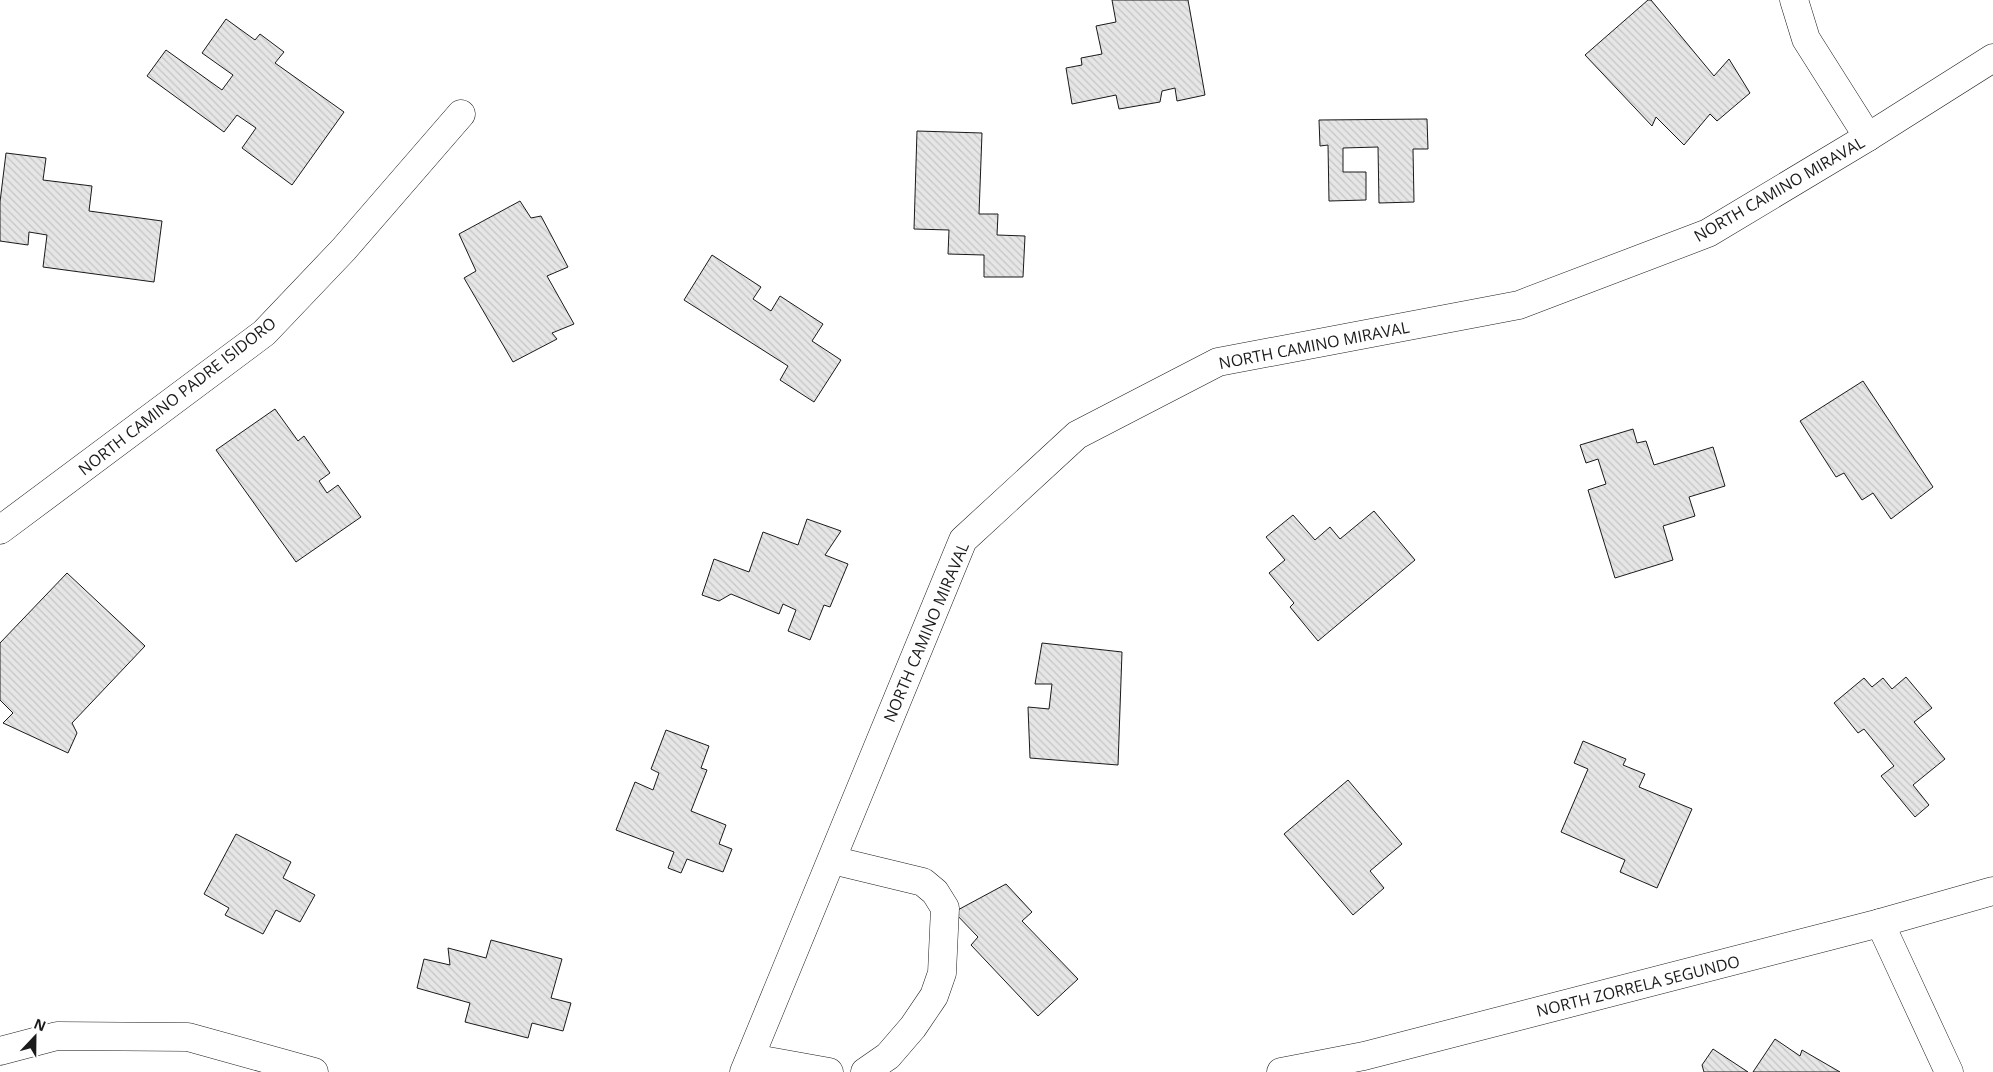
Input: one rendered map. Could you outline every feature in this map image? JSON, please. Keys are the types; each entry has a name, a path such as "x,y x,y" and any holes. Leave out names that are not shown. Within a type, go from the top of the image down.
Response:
{"street":[{"path":"1794,0 1806,39 1868,138"},
{"name":"NORTH CAMINO MIRAVAL","path":"747,1065 963,540 1077,435 1218,362 1519,305 1708,233 1868,138 1993,58"},
{"name":"NORTH CAMINO PADRE ISIDORO","path":"0,530 264,333 344,249 461,114"},
{"path":"832,860 923,882 935,892 945,908 942,973 934,996 913,1027 888,1056 865,1072"},
{"name":"NORTH ZORRELA SEGUNDO","path":"1281,1072 1364,1064 1993,891"},
{"path":"1880,923 1949,1072"},
{"path":"0,1051 57,1036 188,1037 314,1072"},
{"path":"747,1065 829,1072"}],"building":[{"path":"1112,0 1188,0 1205,95 1177,101 1175,88 1162,91 1160,102 1119,109 1116,95 1072,104 1066,68 1082,65 1081,58 1102,54 1096,26 1116,22"},
{"path":"1648,0 1651,0 1714,76 1729,59 1750,93 1717,121 1710,114 1684,145 1656,117 1652,126 1585,55"},
{"path":"226,19 255,40 260,34 284,52 275,63 344,112 292,185 242,148 256,128 237,115 224,132 147,76 166,50 222,90 233,75 202,53"},
{"path":"1427,119 1428,149 1413,149 1414,202 1379,203 1378,147 1343,148 1343,172 1366,172 1366,200 1329,201 1328,145 1320,146 1319,120"},
{"path":"917,131 982,133 979,214 998,214 997,235 1025,236 1023,277 984,277 984,255 948,254 949,230 914,229"},
{"path":"6,153 46,158 43,180 92,186 89,211 162,221 154,282 43,267 47,235 29,232 28,245 0,241 0,202"},
{"path":"520,201 531,218 541,216 568,267 547,276 574,324 552,333 557,339 513,362 464,278 476,271 459,234"},
{"path":"712,255 761,287 753,299 771,311 780,296 823,324 812,341 841,360 814,402 780,380 788,366 684,300"},
{"path":"1863,381 1933,487 1891,519 1873,493 1862,500 1844,473 1836,477 1800,421"},
{"path":"275,409 298,441 304,436 330,473 319,481 327,493 338,485 361,517 296,562 216,450"},
{"path":"1633,429 1637,443 1646,441 1654,465 1713,447 1725,486 1689,497 1695,516 1663,526 1673,560 1615,578 1588,490 1606,484 1598,459 1586,463 1580,445"},
{"path":"1374,511 1415,560 1318,641 1290,607 1294,603 1269,573 1285,560 1266,537 1293,515 1315,540 1330,527 1340,539"},
{"path":"807,519 841,531 825,555 848,564 830,607 824,605 810,640 788,631 796,610 783,604 779,614 731,594 719,601 702,595 714,559 749,572 763,532 798,545"},
{"path":"67,573 145,646 72,723 77,733 68,753 3,723 13,713 0,700 0,643"},
{"path":"1042,643 1122,652 1118,765 1030,758 1028,707 1049,709 1052,684 1035,684"},
{"path":"1906,677 1932,708 1914,722 1945,759 1913,785 1929,805 1915,817 1881,776 1894,766 1864,729 1858,733 1834,703 1864,678 1872,687 1883,678 1892,689"},
{"path":"666,730 709,746 701,768 707,770 691,811 726,825 719,844 732,849 723,872 687,859 681,873 668,868 674,852 616,830 635,782 653,790 659,773 651,769"},
{"path":"1583,741 1626,759 1623,765 1645,774 1639,787 1692,809 1657,888 1620,872 1625,860 1561,832 1588,769 1574,763"},
{"path":"1348,780 1402,844 1370,871 1384,888 1353,915 1284,834"},
{"path":"236,834 291,862 283,878 315,895 300,922 276,910 263,934 225,915 229,908 204,894"},
{"path":"1006,884 1032,912 1022,921 1078,979 1038,1016 971,945 978,937 954,912"},
{"path":"491,940 562,959 551,998 571,1003 563,1031 532,1023 528,1038 465,1022 470,1003 417,988 424,959 450,965 448,948 486,958"},
{"path":"1775,1039 1800,1056 1802,1050 1840,1072 1753,1072"},
{"path":"1713,1049 1748,1072 1704,1072 1702,1065"}]}
